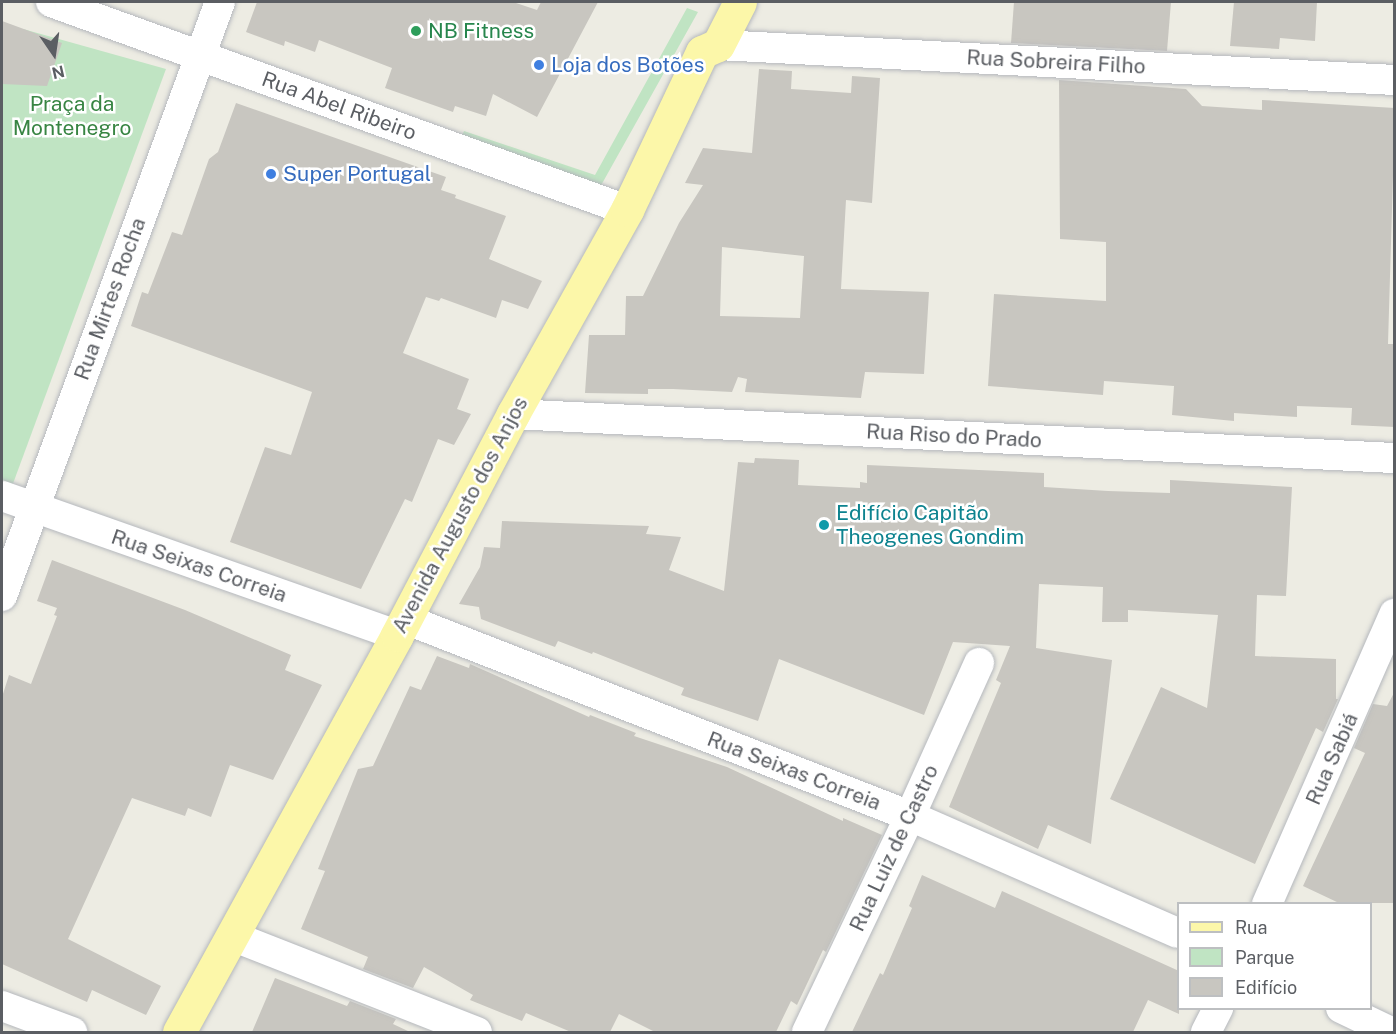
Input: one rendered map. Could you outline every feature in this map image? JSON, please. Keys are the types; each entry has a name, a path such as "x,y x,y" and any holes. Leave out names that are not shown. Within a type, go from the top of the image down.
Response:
{"main road":[{"name":"Avenida Augusto dos Anjos","path":"179,1032 401,627 513,414 627,210 702,52 718,45 740,2"}],"street":[{"name":"Rua Abel Ribeiro","path":"51,2 627,210"},
{"name":"Rua Mirtes Rocha","path":"2,596 220,2"},
{"name":"Rua Sobreira Filho","path":"718,45 1395,80"},
{"name":"Rua Riso do Prado","path":"513,414 1395,459"},
{"name":"Rua Seixas Correia","path":"2,496 401,627 910,816 1177,932"},
{"name":"Rua Sabiá","path":"1267,902 1395,614"},
{"name":"Rua Luiz de Castro","path":"807,1032 910,816 979,663"},
{"path":"232,936 477,1032"},
{"path":"2,1006 72,1032"},
{"path":"1206,1032 1217,1010"},
{"path":"1345,1010 1391,1032"}],"green space":[{"path":"687,8 698,12 599,189 460,140 464,131 595,175"},
{"name":"Praça da Montenegro","path":"23,29 166,69 11,489 2,486 2,84"}],"building":[{"path":"257,2 513,2 537,10 541,2 598,2 537,117 493,94 486,116 455,106 453,112 385,88 392,68 319,40 315,52 285,41 284,46 246,32"},
{"path":"1014,2 1171,2 1167,51 1011,43"},
{"path":"1234,2 1317,2 1315,41 1280,38 1279,49 1230,46"},
{"path":"2,21 62,43 47,86 2,84"},
{"path":"759,69 792,71 791,89 851,93 852,76 880,78 872,203 846,200 841,289 929,292 924,374 865,372 861,398 745,392 747,379 738,377 732,392 648,389 648,394 585,393 589,335 625,335 626,296 643,296 679,223 703,185 685,183 703,148 752,153","holes":["722,247 804,256 800,318 720,316"]},
{"path":"1059,80 1186,89 1202,106 1262,110 1262,100 1395,108 1388,344 1395,344 1395,427 1351,425 1352,408 1297,406 1297,417 1234,413 1234,421 1172,415 1174,386 1104,381 1103,395 988,386 994,294 1106,301 1106,242 1060,239"},
{"path":"236,103 446,177 441,190 456,195 455,198 506,216 489,259 542,281 528,309 502,300 496,318 441,298 439,301 426,297 403,353 469,379 457,409 471,414 454,445 438,439 412,502 405,499 361,589 230,542 265,447 291,455 312,392 131,326 142,292 148,294 172,232 182,235 209,159 218,152"},
{"path":"755,458 799,460 798,485 860,488 860,482 867,483 867,465 1044,473 1044,487 1108,491 1170,493 1170,480 1292,487 1286,596 1257,595 1255,656 1336,659 1336,699 1338,699 1323,732 1316,728 1255,864 1110,799 1161,687 1207,708 1218,615 1128,610 1128,622 1102,622 1103,587 1039,584 1036,648 1112,660 1091,844 1048,825 1038,849 949,807 1001,683 996,680 1010,646 953,642 924,715 779,659 758,721 681,695 684,688 593,652 592,654 558,641 555,647 481,619 479,607 459,604 480,567 484,547 500,548 502,521 649,526 646,534 681,537 669,570 724,591 738,462 754,463"},
{"path":"52,560 185,610 291,655 285,670 322,685 273,780 230,765 211,817 188,808 185,816 132,798 68,939 161,986 146,1015 92,990 87,1002 2,964 2,697 9,675 31,684 57,616 54,615 57,608 37,601"},
{"path":"437,656 469,668 470,664 589,717 590,715 636,733 634,736 727,767 843,821 843,818 882,835 826,952 823,950 797,1005 791,1001 776,1032 655,1032 619,1014 610,1032 571,1032 526,1013 522,1021 470,1000 473,995 424,967 413,988 363,969 368,957 301,929 325,871 318,869 358,769 373,766 410,686 421,690"},
{"path":"1395,691 1395,903 1337,902 1303,886 1365,753 1354,748 1373,704 1387,706"},
{"path":"922,875 995,908 1002,891 1177,970 1177,1010 1179,1014 1148,1000 1133,1032 852,1032 880,973 883,975 912,908 909,906"},
{"path":"275,978 347,1006 350,1001 396,1019 393,1024 410,1032 252,1032"}],"place":[{"name":"NB Fitness","path":"416,31"},
{"name":"Loja dos Botões","path":"539,65"},
{"name":"Super Portugal","path":"271,174"},
{"name":"Edifício Capitão Theogenes Gondim","path":"824,525"}]}
